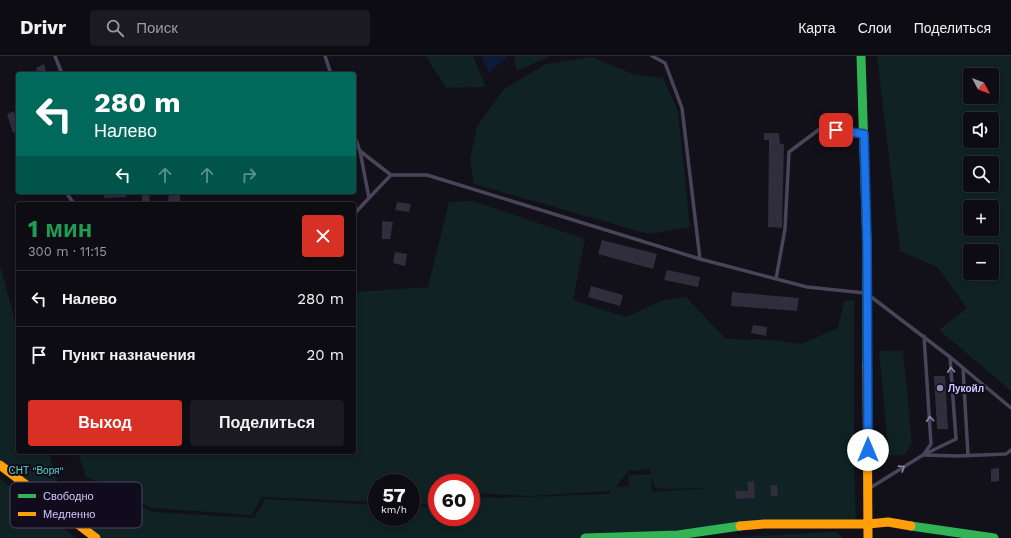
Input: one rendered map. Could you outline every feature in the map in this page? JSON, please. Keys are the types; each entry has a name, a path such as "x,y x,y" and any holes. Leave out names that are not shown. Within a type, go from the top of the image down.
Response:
{"street":[{"path":"861,56 867,294 869,489 868,538"},
{"path":"0,465 22,482"},
{"path":"585,538 678,535 727,526 764,524 869,524 888,522 945,532 994,538"},
{"path":"83,528 96,538"}],"lane":[{"path":"55,56 61,72"},
{"path":"325,56 330,72"},
{"path":"652,56 664,63 682,108 700,259"},
{"path":"776,279 786,229 789,152 822,128 864,134"},
{"path":"356,140 360,151 369,198"},
{"path":"360,151 392,174 427,175 700,259 807,287 867,294 924,336 1011,408"},
{"path":"356,212 392,174"},
{"path":"923,455 931,444 924,336"},
{"path":"869,489 923,455 956,439 950,357"},
{"path":"963,368 968,456"},
{"path":"923,455 968,456 1006,454 1011,450"}],"green space":[{"path":"426,56 473,56 486,87 446,88"},
{"path":"514,56 550,56 517,71"},
{"path":"877,56 1011,56 1011,391 939,330 967,308 937,267 900,251"},
{"path":"592,57 633,74 663,78 678,111 690,227 649,234 474,184 470,159 477,126 504,89 546,64"},
{"path":"472,201 585,239 573,300 626,317 663,300 686,297 726,339 771,340 801,344 838,328 844,301 854,300 854,465 856,523 585,538 96,538 83,528 142,528 142,507 153,512 254,518 265,499 368,505 368,526 420,526 420,507 428,507 428,526 480,526 480,497 497,498 610,494 610,491 529,496 480,493 480,474 428,474 428,505 420,504 420,474 368,474 368,502 262,497 252,515 152,508 142,503 142,482 97,482 86,477 79,454 356,454 356,292 428,287 449,202","holes":["650,469 651,474 628,475 629,486 616,487 629,471","651,474 654,487 663,489 708,488 652,492"]},
{"name":"СНТ \"Воря\"","path":"0,265 16,325 16,454 50,454 57,482 22,482 0,465"},
{"path":"903,350 912,443 905,455 889,456 879,351"},
{"path":"0,479 10,487 10,528 63,528 76,538 0,538"},
{"path":"830,532 836,532 843,538 721,538"}],"water":[{"path":"481,56 508,56 489,73"}],"building":[{"path":"44,64 46,72 37,72 36,68"},
{"path":"14,111 16,132 13,133 7,114"},
{"path":"764,133 779,133 780,144 784,144 782,228 768,227 769,140 764,140"},
{"path":"104,194 126,194 126,197 104,198"},
{"path":"142,194 149,194 150,202 142,202"},
{"path":"169,194 180,194 180,202 168,202"},
{"path":"397,202 411,204 409,212 395,210"},
{"path":"382,221 393,222 390,239 382,239"},
{"path":"602,240 657,254 653,269 598,254"},
{"path":"395,252 407,254 405,266 393,263"},
{"path":"667,270 700,277 698,287 664,280"},
{"path":"591,286 623,295 620,306 588,297"},
{"path":"732,292 799,298 797,311 731,306"},
{"path":"753,325 767,327 766,336 751,333"},
{"path":"934,376 945,376 948,429 937,429"},
{"path":"999,468 999,481 991,482 991,469"},
{"path":"754,481 755,498 736,499 735,491 748,491 747,482"},
{"path":"770,485 777,485 778,496 771,496"}],"traffic: fast":[{"path":"861,56 867,245 867,365"},
{"path":"585,538 678,535 740,526"},
{"path":"911,526 994,538"}],"traffic: slow":[{"path":"867,365 868,538"},
{"path":"0,465 22,482"},
{"path":"740,526 764,524 869,524 888,522 911,526"},
{"path":"83,528 96,538"}],"place":[{"name":"Лукойл","path":"940,388"}],"route":[{"path":"836,130 864,134 867,245 868,450"}]}
